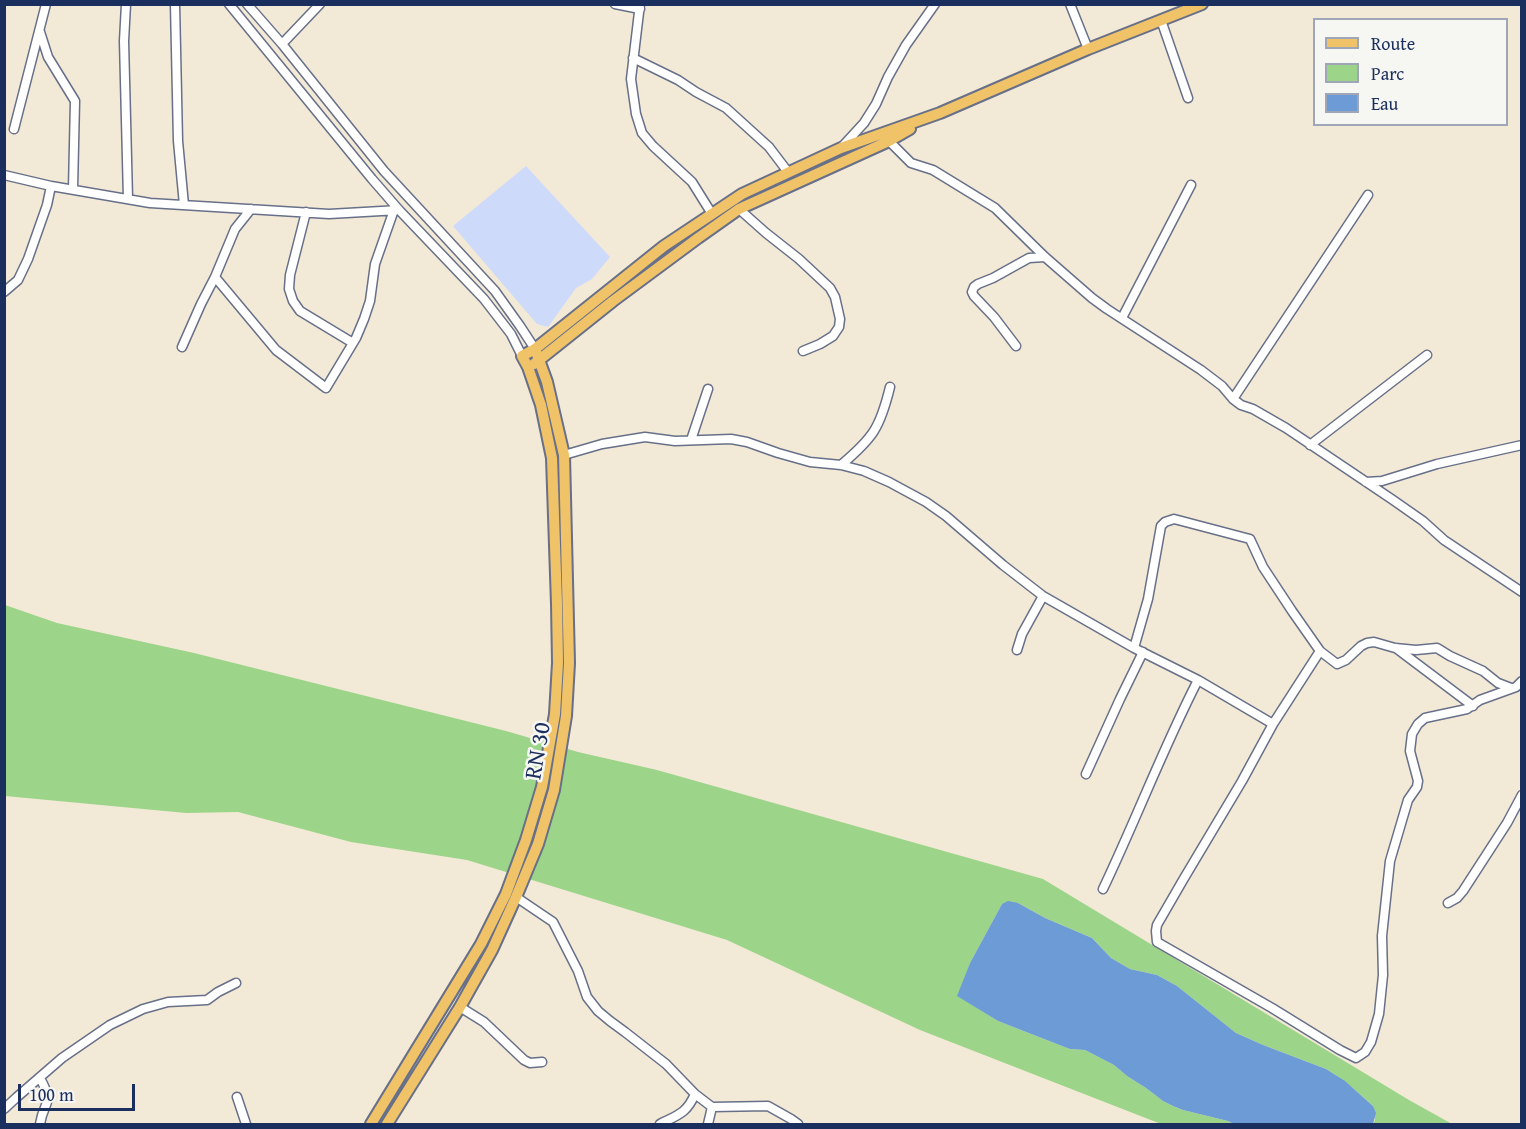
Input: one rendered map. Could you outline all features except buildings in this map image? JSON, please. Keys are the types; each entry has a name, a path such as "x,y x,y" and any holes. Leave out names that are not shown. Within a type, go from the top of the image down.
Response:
{"main road":[{"path":"522,356 535,349 664,246 742,194 841,148 940,113 1088,49 1202,4"},
{"path":"528,368 698,238 740,209 890,141 940,113"},
{"name":"RN 30","path":"387,1125 460,1007 492,950 538,844 554,789 567,716 569,663 564,455 547,382 535,349"},
{"name":"RN 30","path":"371,1125 481,944 506,894 542,787 555,714 558,663 552,458 541,405 522,356"}],"street":[{"path":"14,129 46,4"},
{"path":"126,4 124,41 128,199"},
{"path":"175,4 177,141 183,205"},
{"path":"229,4 397,210 484,299 510,334 522,356"},
{"path":"247,4 384,171 495,291 535,349"},
{"path":"282,44 321,4"},
{"path":"615,4 640,7 631,79 636,114 642,133 692,182 712,214"},
{"path":"841,148 864,123 906,45 935,4"},
{"path":"1070,4 1088,49"},
{"path":"1161,20 1188,98"},
{"path":"40,32 48,57 75,100 73,189"},
{"path":"633,58 678,80 726,108 769,147 788,172"},
{"path":"890,141 911,163 933,170 995,208 1045,257 1092,298 1201,370 1241,405 1253,409 1286,428 1393,500 1473,560 1521,592"},
{"path":"4,175 51,186 150,203 330,214 397,210"},
{"path":"1122,318 1191,185"},
{"path":"4,292 18,280 28,259 47,205 51,186"},
{"path":"1233,399 1368,195"},
{"path":"182,347 235,229 251,209"},
{"path":"740,209 800,259 830,288 835,297 840,319 839,327 833,336 803,351"},
{"path":"215,277 276,350 327,388 364,319 370,301 375,264 397,210"},
{"path":"306,212 290,275 289,289 293,301 300,311 353,343"},
{"path":"1029,258 1031,242"},
{"path":"1016,346 972,291 978,284 1029,258 1045,257"},
{"path":"1310,445 1427,355"},
{"path":"841,465 871,437 880,422 890,387"},
{"path":"691,440 708,389"},
{"path":"564,455 602,444 645,437 675,441 732,439 810,462 841,465 864,471 926,502 1043,596 1134,648 1198,680 1273,724"},
{"path":"1366,482 1382,481 1437,464 1521,445"},
{"path":"1134,648 1148,599 1161,526 1174,519 1250,539 1269,576 1292,612 1320,651 1337,664 1346,660 1367,643 1374,642 1395,648 1416,650 1437,648 1483,671 1498,683 1512,688"},
{"path":"1017,650 1043,596"},
{"path":"1395,648 1473,706"},
{"path":"1320,651 1273,724 1157,925 1156,936 1157,942 1356,1058 1365,1052 1371,1042 1379,1014 1383,975 1382,936 1390,861 1408,800 1418,781 1410,752 1412,734 1425,718 1467,709 1480,700 1516,687 1521,681"},
{"path":"1086,774 1143,652"},
{"path":"1103,889 1130,833 1178,718 1198,680"},
{"path":"1448,903 1463,891 1507,822 1521,795"},
{"path":"516,897 553,922 578,972 587,997 598,1011 666,1064 695,1094 712,1107 768,1106 798,1125"},
{"path":"4,1110 62,1058 110,1025 142,1009 168,1002 207,1000 236,983"},
{"path":"460,1007 484,1022 524,1060 530,1063 542,1062"},
{"path":"40,1078 48,1092 49,1099 40,1125"},
{"path":"660,1125 686,1110 695,1094"},
{"path":"237,1097 246,1125"},
{"path":"708,1125 712,1107"}],"shaded area":[{"path":"526,166 610,257 592,279 576,288 548,327 537,324 453,226"}],"green space":[{"path":"5,605 57,623 194,653 506,731 578,752 657,770 1043,879 1452,1124 1373,1124 1375,1120 1373,1106 1326,1069 1236,1033 1177,986 1157,975 1130,969 1111,958 1092,938 1045,918 1018,903 1002,904 970,963 958,996 998,1021 1070,1049 1085,1050 1114,1065 1173,1106 1234,1124 1161,1124 920,1030 727,940 467,860 351,842 238,812 186,813 5,796"}],"water":[{"path":"1008,901 1018,903 1045,918 1092,938 1111,958 1130,969 1157,975 1177,986 1236,1033 1326,1069 1345,1081 1373,1106 1376,1113 1373,1124 1234,1124 1183,1110 1163,1101 1114,1065 1085,1050 1070,1049 998,1021 957,996 970,963 1002,904"}]}
